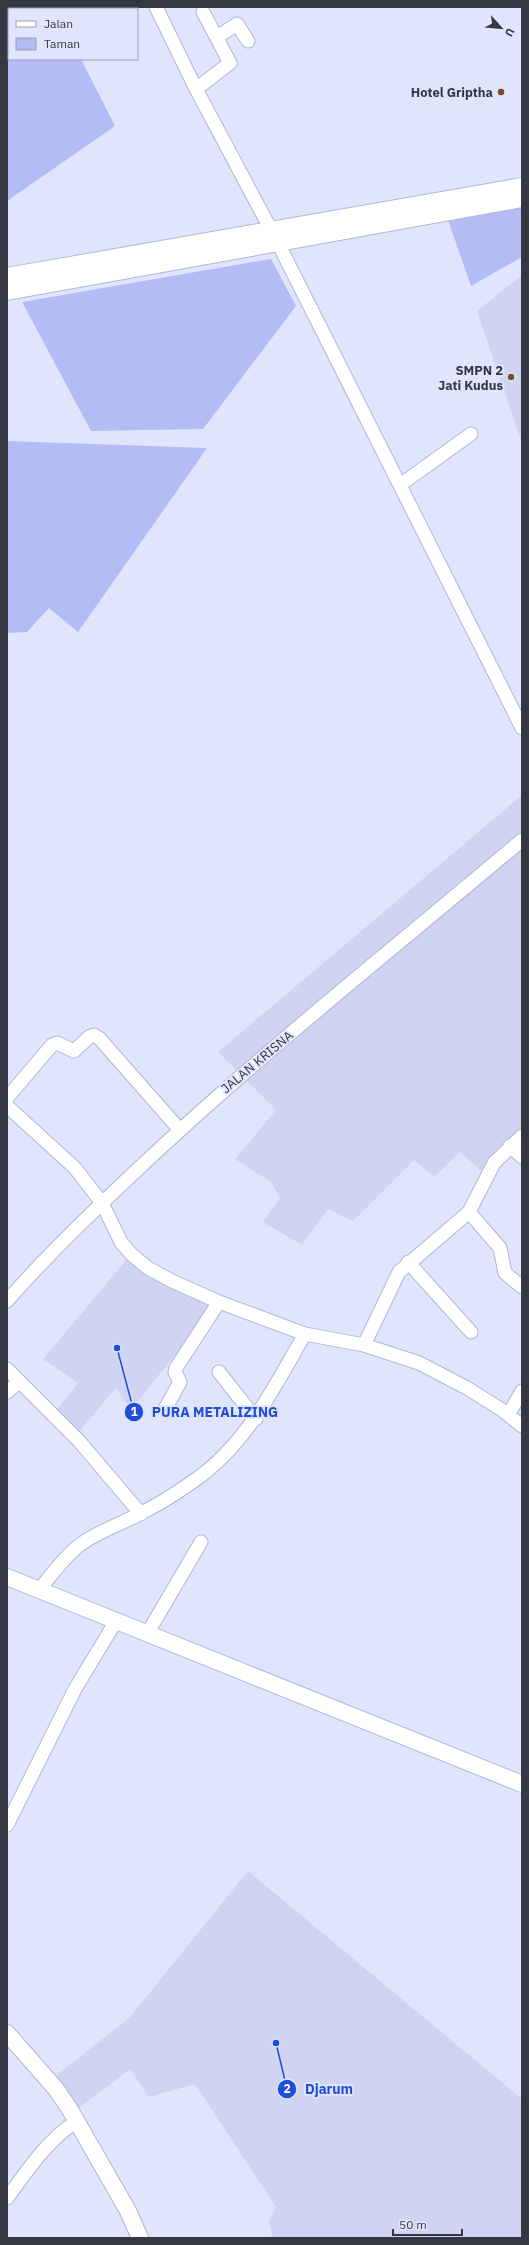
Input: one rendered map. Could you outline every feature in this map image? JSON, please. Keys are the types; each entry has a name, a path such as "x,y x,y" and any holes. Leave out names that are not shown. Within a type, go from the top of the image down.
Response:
{"main road":[{"path":"7,292 522,186"},
{"path":"7,276 522,199"},
{"path":"8,1578 522,1784"},
{"path":"8,2037 56,2089 77,2121 128,2211 140,2238"}],"street":[{"path":"156,7 196,89 275,237 522,728"},
{"path":"196,89 230,63 203,12"},
{"path":"217,37 237,24 248,41"},
{"path":"400,485 471,434"},
{"name":"JALAN KRISNA","path":"7,1301 28,1277 102,1203 180,1130 234,1082 522,840"},
{"path":"7,1098 52,1045 57,1043 74,1050 89,1037 94,1035 99,1038 180,1130"},
{"path":"7,1106 68,1160 102,1203 121,1242 139,1261 172,1281 219,1302 305,1334 364,1345 400,1356 432,1369 467,1388 522,1426"},
{"path":"364,1345 394,1280 408,1262 469,1212 490,1169 510,1146 522,1136"},
{"path":"510,1146 522,1157"},
{"path":"469,1212 500,1248 505,1273 522,1287"},
{"path":"408,1262 471,1332"},
{"path":"165,1409 180,1382 175,1372 176,1368 219,1302"},
{"path":"39,1590 53,1571 77,1547 103,1530 141,1514 197,1479 226,1455 256,1419 305,1334"},
{"path":"7,1369 79,1441 141,1514"},
{"path":"219,1372 256,1419"},
{"path":"7,1392 19,1382"},
{"path":"508,1415 522,1391"},
{"path":"147,1634 201,1542"},
{"path":"7,1825 75,1690 116,1621"},
{"path":"7,2198 33,2162 61,2131 77,2121"}],"shaded area":[{"name":"SMPN 2 Jati Kudus","path":"522,275 522,443 477,311"},
{"path":"522,795 522,1138 486,1175 460,1152 434,1177 414,1160 353,1221 328,1209 302,1245 263,1222 280,1198 271,1182 235,1159 276,1110 218,1052"},
{"path":"128,1258 212,1304 190,1336 131,1410 116,1388 78,1433 55,1412 78,1383 43,1359"},
{"path":"248,1871 522,2099 522,2238 273,2238 269,2222 276,2207 195,2084 149,2097 130,2069 76,2110 57,2075 130,2017"}],"green space":[{"path":"7,7 53,7 8,8 8,60 82,60 115,126 7,201"},
{"path":"522,205 522,257 471,286 448,220"},
{"path":"271,259 296,306 203,429 91,431 22,302"},
{"path":"7,441 207,448 78,632 49,608 27,632 7,633"}],"place":[{"name":"Hotel Griptha","path":"501,92"},
{"name":"SMPN 2 Jati Kudus","path":"511,377"},
{"name":"PURA METALIZING","path":"117,1348"},
{"name":"Djarum","path":"276,2043"}]}
